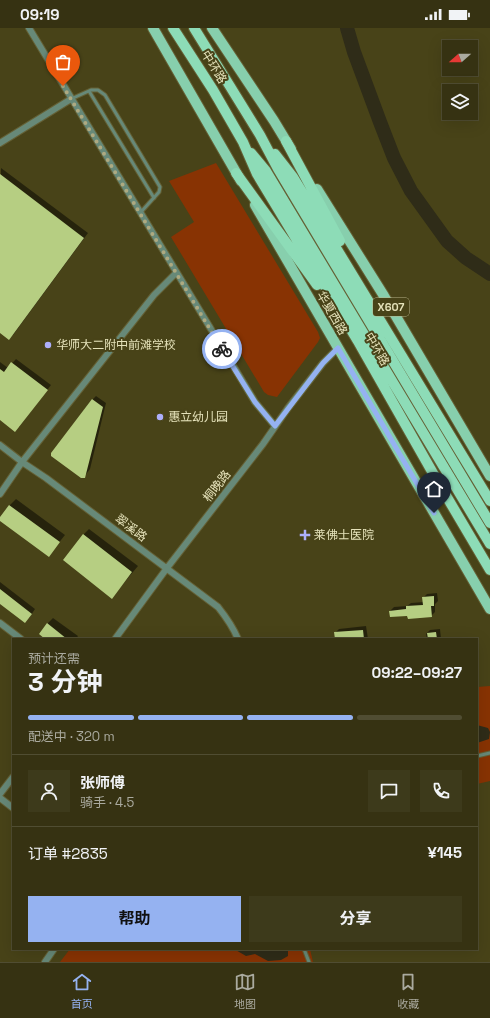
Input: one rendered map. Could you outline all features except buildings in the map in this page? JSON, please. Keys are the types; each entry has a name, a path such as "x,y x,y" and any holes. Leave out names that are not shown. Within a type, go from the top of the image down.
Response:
{"highway":[{"name":"中环路","path":"173,28 213,90 243,142 257,174 359,343 490,570"},
{"name":"中环路","path":"194,28 260,135 282,176 490,523"},
{"name":"中环路","path":"260,135 293,177 490,501"},
{"name":"中环路","path":"243,142 266,171 490,544"},
{"path":"286,142 394,342"},
{"path":"236,173 359,343"}],"main road":[{"name":"华夏西路","path":"153,28 490,610"},
{"name":"X607","path":"212,28 274,121 384,296 490,476"}],"street":[{"path":"29,28 255,402 275,426"},
{"path":"0,143 71,99"},
{"path":"0,494 22,462 154,296 176,273"},
{"name":"桐晚路","path":"116,638 323,363 338,348"},
{"name":"翠溪路","path":"0,445 218,607 235,631 238,638"},
{"path":"0,623 20,638"},
{"path":"0,794 12,777"},
{"path":"0,798 12,807"},
{"path":"45,962 53,950"}],"lane":[{"path":"71,99 89,91 98,90 105,94 160,187 159,192 140,213"},
{"path":"89,91 154,198"},
{"path":"478,756 490,753"},
{"path":"304,950 309,962"}],"shaded area":[{"path":"216,163 318,332 320,338 277,397 268,395 264,392 171,237 194,222 169,181"},
{"path":"490,686 490,781 478,784 478,687"},
{"path":"478,725 488,728 490,732 489,739 478,743"},
{"path":"69,950 310,950 313,962 60,962"},
{"path":"236,950 288,950 288,956 281,960 268,961 255,954 246,956"}],"waterway":[{"path":"347,28 354,52 394,158 411,191 447,241 466,258 490,274"}],"way so far":[{"path":"63,86 222,349"}],"place":[{"name":"华师大二附中前滩学校","path":"48,345"},
{"name":"惠立幼儿园","path":"160,417"},
{"name":"莱佛士医院","path":"305,535"}],"route":[{"path":"222,349 255,402 275,426 323,363 338,348 434,513"}]}
